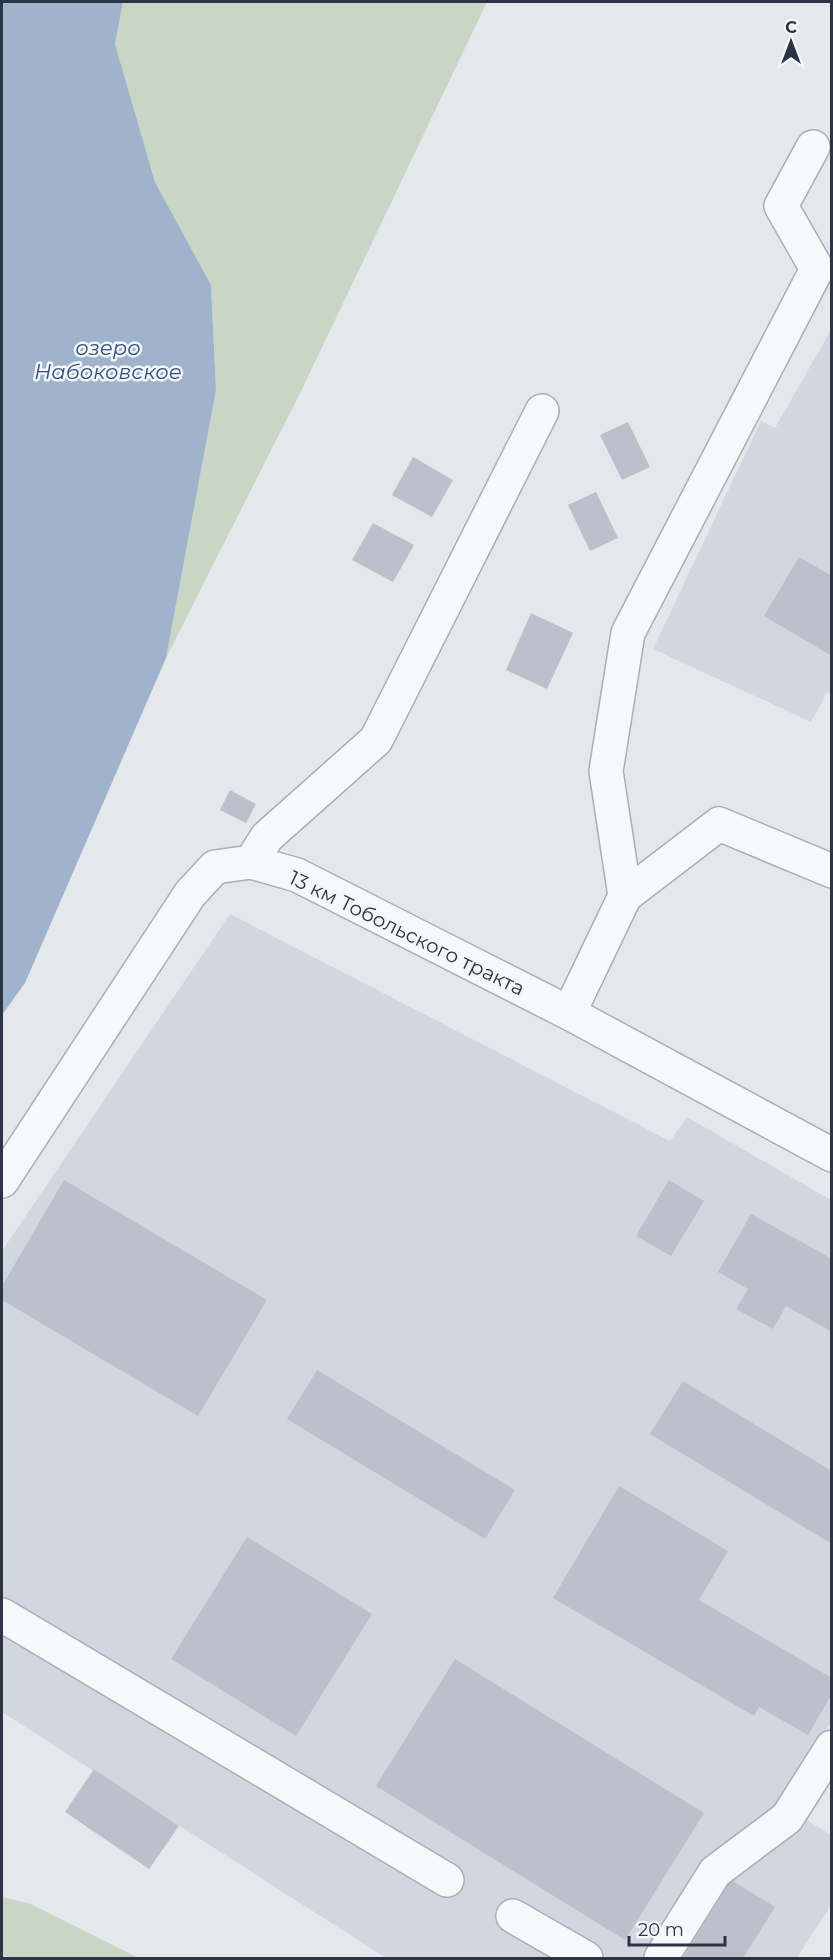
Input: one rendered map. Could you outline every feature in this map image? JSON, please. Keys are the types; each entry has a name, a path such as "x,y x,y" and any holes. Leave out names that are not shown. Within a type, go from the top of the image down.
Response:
{"street":[{"path":"625,896 606,771 628,633 824,275 781,206 813,147"},
{"path":"251,862 267,837 376,740 542,411"},
{"path":"569,1013 625,896 719,825 831,871"},
{"name":"13 км Тобольского тракта","path":"2,1181 190,894 215,867 251,862 297,875 569,1013 828,1150"},
{"path":"2,1615 447,1880"},
{"path":"662,1959 715,1872 787,1818 831,1747"},
{"path":"513,1916 586,1959"}],"shaded area":[{"path":"831,330 831,694 827,692 811,722 653,649 761,421 775,428"},
{"path":"230,914 670,1141 687,1117 831,1200 831,1722 781,1804 831,1835 832,1903 797,1958 386,1958 2,1712 2,1251"}],"green space":[{"path":"123,2 487,2 303,387 166,658 216,390 211,285 155,182 115,44"},
{"path":"2,1897 31,1904 139,1958 2,1958"}],"water":[{"name":"озеро Набоковское","path":"2,2 123,2 115,44 155,182 211,285 216,390 166,658 25,983 2,1015"}],"building":[{"path":"628,422 650,467 622,480 600,435"},
{"path":"413,457 453,480 432,517 392,495"},
{"path":"596,492 618,538 590,551 568,505"},
{"path":"373,523 414,545 393,582 352,560"},
{"path":"799,557 832,576 832,656 764,616"},
{"path":"531,613 573,633 547,689 506,670"},
{"path":"230,790 256,804 246,823 220,810"},
{"path":"64,1180 267,1300 198,1416 2,1300 2,1286"},
{"path":"669,1180 704,1201 671,1256 636,1236"},
{"path":"751,1214 832,1259 832,1332 786,1306 773,1329 736,1309 748,1289 718,1272"},
{"path":"317,1370 515,1490 485,1539 287,1419"},
{"path":"683,1381 832,1471 832,1544 650,1434"},
{"path":"619,1486 728,1551 699,1600 832,1678 832,1694 808,1735 759,1707 754,1716 553,1598"},
{"path":"247,1537 372,1614 296,1736 171,1659"},
{"path":"455,1659 704,1813 625,1940 376,1786"},
{"path":"94,1769 179,1826 149,1869 65,1812"},
{"path":"731,1880 775,1907 743,1958 683,1958"}]}
